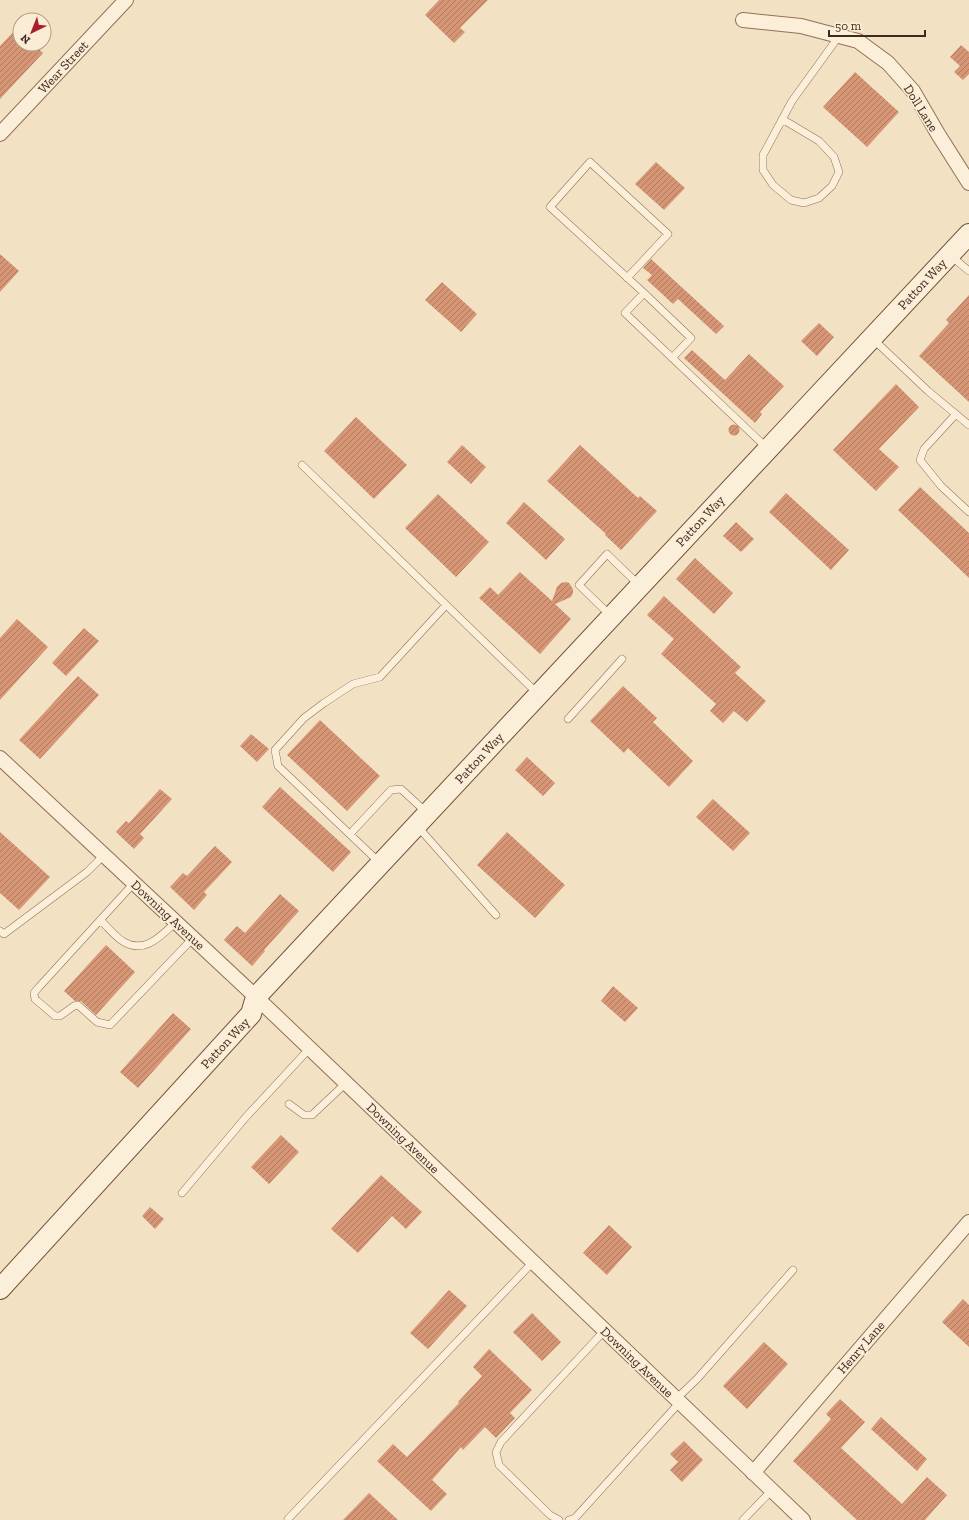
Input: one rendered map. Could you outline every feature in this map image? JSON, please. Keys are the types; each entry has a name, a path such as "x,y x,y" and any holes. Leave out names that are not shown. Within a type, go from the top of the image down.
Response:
{"street":[{"name":"Wear Street","path":"0,134 126,0"},
{"name":"Doll Lane","path":"743,20 801,26 858,41 888,63 913,91 969,184"},
{"name":"Patton Way","path":"0,1289 251,1014 256,997 969,234"},
{"name":"Downing Avenue","path":"0,758 310,1048 803,1520"},
{"name":"Henry Lane","path":"753,1472 969,1222"}],"lane":[{"path":"782,119 819,141 834,157 838,172 832,186 819,198 804,203 791,200 773,185 764,170 763,155 782,119 792,101 838,36"},
{"path":"627,278 668,234 590,162 550,207 691,338 672,358"},
{"path":"950,254 969,272"},
{"path":"644,293 625,314 768,449"},
{"path":"872,338 928,391 969,425"},
{"path":"956,414 924,450 920,460 941,486 969,512"},
{"path":"302,465 539,694"},
{"path":"611,616 579,586 607,554 640,586"},
{"path":"381,863 278,766 275,750 304,718 324,703 353,684 380,677 446,605"},
{"path":"568,719 622,659"},
{"path":"350,834 392,790 401,789 422,820 496,915"},
{"path":"0,931 4,934 87,872 104,855"},
{"path":"134,883 34,993 35,999 55,1016 60,1016 74,1006 78,1005 97,1022 110,1025 193,938"},
{"path":"100,920 123,942 132,945 147,945 156,940 176,922"},
{"path":"182,1193 246,1117 310,1048"},
{"path":"289,1104 304,1115 312,1116 346,1083"},
{"path":"288,1519 533,1262"},
{"path":"569,1520 575,1518 603,1488 678,1400 793,1270"},
{"path":"559,1520 550,1515 499,1465 496,1452 501,1442 604,1330"},
{"path":"743,1520 772,1490"}],"building":[{"path":"439,0 488,0 460,28 465,32 454,43 425,15"},
{"path":"12,33 12,52 43,53 0,99 0,46"},
{"path":"961,45 969,52 969,74 963,80 954,72 960,66 950,57"},
{"path":"855,72 899,112 867,147 823,107"},
{"path":"656,162 685,188 664,210 635,184"},
{"path":"0,254 19,271 0,292"},
{"path":"651,259 724,326 716,334 678,299 673,304 647,280 652,275 643,268"},
{"path":"442,282 477,314 461,332 425,300"},
{"path":"969,295 969,402 919,356 949,323 946,320"},
{"path":"819,323 834,337 817,356 801,341"},
{"path":"692,350 725,380 749,354 784,386 760,412 762,414 755,423 684,358"},
{"path":"896,384 919,407 879,449 899,467 876,491 833,450"},
{"path":"356,417 407,465 374,499 324,451"},
{"path":"734,424 738,426 740,430 738,434 734,436 730,434 728,430 730,426"},
{"path":"462,445 486,467 471,484 447,462"},
{"path":"580,445 638,498 640,496 657,511 621,550 605,535 606,534 547,481"},
{"path":"920,487 969,533 969,578 898,510"},
{"path":"786,493 849,550 831,570 769,512"},
{"path":"438,494 489,542 456,577 405,528"},
{"path":"524,502 565,539 546,560 506,523"},
{"path":"736,522 754,539 741,552 723,536"},
{"path":"695,558 733,593 714,614 676,579"},
{"path":"520,572 552,601 557,587 561,583 569,583 573,589 571,597 555,604 571,619 540,654 479,598 490,587 498,595"},
{"path":"664,596 741,667 735,673 766,701 747,722 734,711 723,723 710,711 716,704 661,654 674,639 647,615"},
{"path":"17,619 48,647 0,700 0,638"},
{"path":"84,628 99,641 66,676 52,663"},
{"path":"78,676 99,695 40,759 19,740"},
{"path":"623,686 657,718 653,722 693,761 669,787 628,748 624,753 590,721"},
{"path":"320,720 380,776 347,811 287,755"},
{"path":"251,734 269,749 257,762 240,746"},
{"path":"527,757 555,783 543,796 515,770"},
{"path":"280,787 351,852 333,872 262,807"},
{"path":"160,789 172,799 140,834 144,838 134,849 116,832 126,821 129,823"},
{"path":"713,799 750,833 733,851 696,817"},
{"path":"0,832 50,877 19,910 0,893"},
{"path":"507,832 565,885 535,918 477,865"},
{"path":"215,846 232,862 204,892 207,895 194,910 170,887 183,873 187,876"},
{"path":"280,894 299,911 264,950 265,951 252,966 224,940 237,926 245,933"},
{"path":"106,945 135,972 96,1015 81,1001 75,1001 64,991"},
{"path":"613,986 638,1008 625,1022 601,1001"},
{"path":"173,1013 191,1029 138,1088 120,1072"},
{"path":"281,1135 299,1152 269,1184 251,1167"},
{"path":"381,1175 422,1212 406,1229 392,1216 358,1253 331,1229"},
{"path":"150,1207 164,1219 155,1229 142,1216"},
{"path":"609,1225 632,1247 607,1275 583,1253"},
{"path":"449,1290 467,1306 428,1349 410,1333"},
{"path":"963,1299 969,1305 969,1347 942,1322"},
{"path":"532,1313 561,1342 542,1361 513,1332"},
{"path":"764,1342 788,1364 747,1409 723,1386"},
{"path":"489,1349 532,1390 510,1413 515,1418 496,1438 485,1427 463,1450 461,1447 432,1480 447,1494 431,1511 377,1461 393,1444 407,1457 459,1403 458,1402 482,1376 473,1367"},
{"path":"840,1399 865,1422 841,1448 902,1504 927,1477 947,1495 925,1520 857,1520 793,1461 831,1419 826,1414"},
{"path":"881,1417 927,1459 917,1471 871,1429"},
{"path":"684,1441 703,1460 682,1482 670,1470 678,1462 670,1454"},
{"path":"369,1493 398,1520 343,1520"}]}
